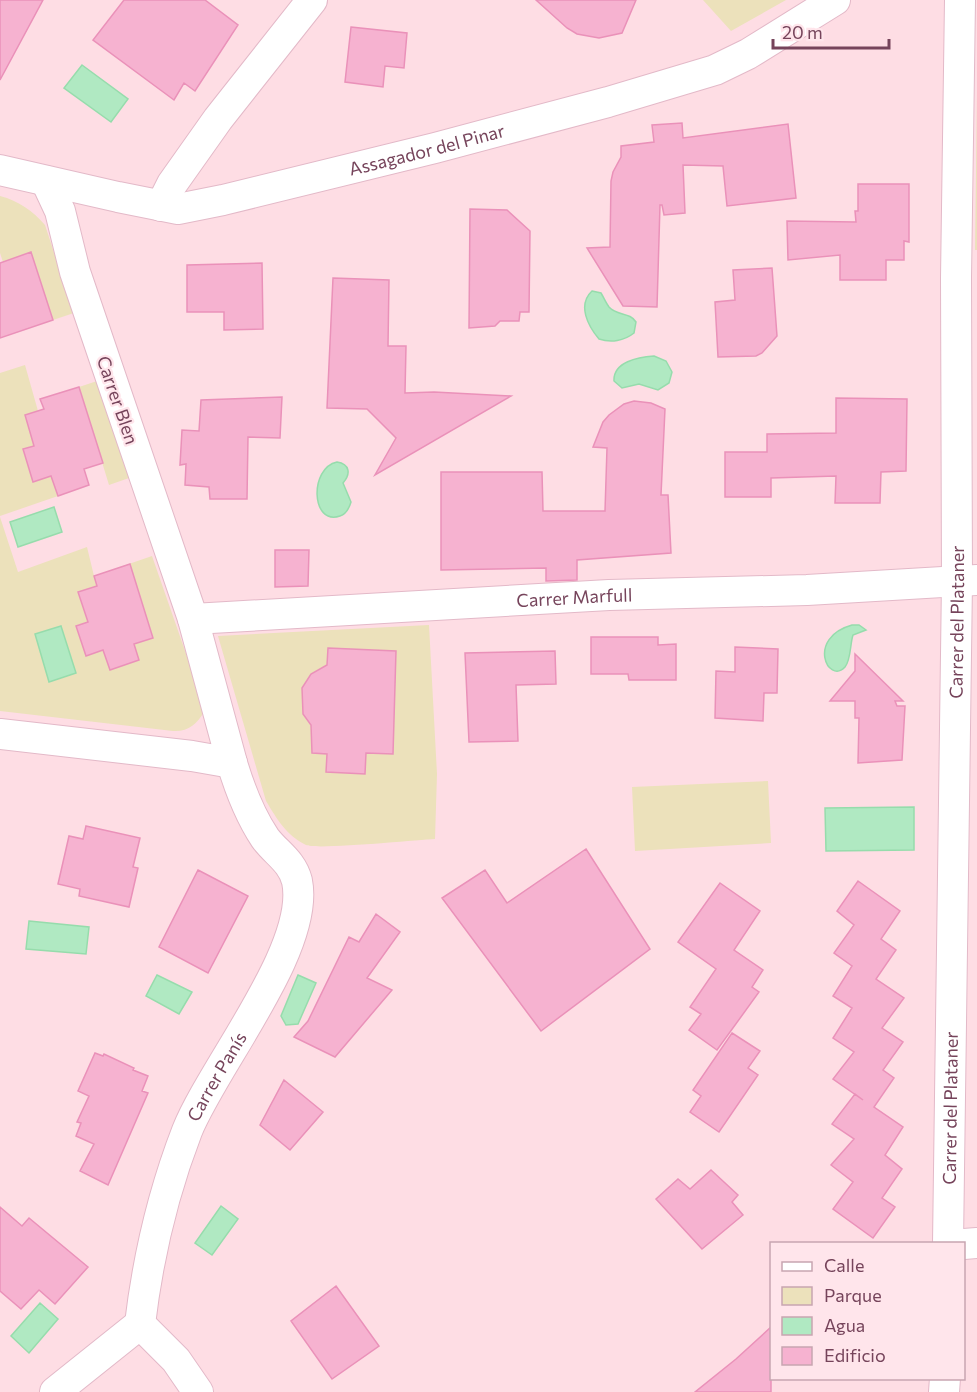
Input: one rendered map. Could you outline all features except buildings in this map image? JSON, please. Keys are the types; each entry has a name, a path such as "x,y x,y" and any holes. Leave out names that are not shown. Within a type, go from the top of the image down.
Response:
{"street":[{"path":"161,206 172,184 218,119 312,0"},
{"name":"Assagador del Pinar","path":"0,170 178,209 223,201 608,102 715,70 748,54 835,0"},
{"name":"Carrer del Plataner","path":"948,1242 967,580 956,278 960,0"},
{"name":"Carrer Blen","path":"46,181 60,211 75,272 193,619 232,763"},
{"name":"Carrer Marfull","path":"193,619 609,595 807,590 967,580"},
{"path":"0,734 192,756 232,763"},
{"name":"Carrer Panís","path":"140,1324 157,1221 188,1128 254,1011 284,951 296,917 298,896 294,873 282,854 266,840 254,820 243,800 232,763"},
{"path":"55,1392 140,1324 176,1360 198,1392"}],"green space":[{"path":"703,0 786,0 731,31"},
{"path":"977,91 977,250 975,250"},
{"path":"0,196 25,207 45,225 74,313 53,320 31,252 3,262 0,253"},
{"path":"25,365 38,411 34,446 23,450 33,481 51,476 58,496 0,516 0,373"},
{"path":"97,381 129,478 109,485 79,387"},
{"path":"0,517 18,572 87,547 94,576 152,556 198,688 204,712 195,724 188,729 173,731 0,711"},
{"path":"429,625 437,774 435,839 327,846 306,845 299,841 283,826 266,801 218,636"},
{"path":"768,781 771,843 635,851 632,787"}],"water":[{"path":"82,65 128,99 111,122 64,88"},
{"path":"592,291 601,293 612,310 627,315 636,322 634,333 617,340 599,339 588,322 585,309 585,303"},
{"path":"654,356 666,361 672,372 669,383 658,390 639,384 622,388 614,381 622,365 634,359"},
{"path":"337,462 347,467 348,473 343,483 351,502 344,514 330,517 323,513 319,505 318,484 328,466"},
{"path":"54,507 62,532 18,547 10,522"},
{"path":"852,625 859,625 866,630 853,635 845,667 839,671 832,670 825,658 825,649 829,640 838,631"},
{"path":"61,626 76,673 49,682 35,634"},
{"path":"914,807 914,850 826,851 825,808"},
{"path":"29,921 89,927 86,954 26,949"},
{"path":"157,975 192,992 179,1014 146,996"},
{"path":"298,975 316,983 298,1024 286,1025 281,1016"},
{"path":"221,1206 238,1219 212,1255 195,1243"},
{"path":"40,1303 58,1319 29,1353 11,1336"}]}
